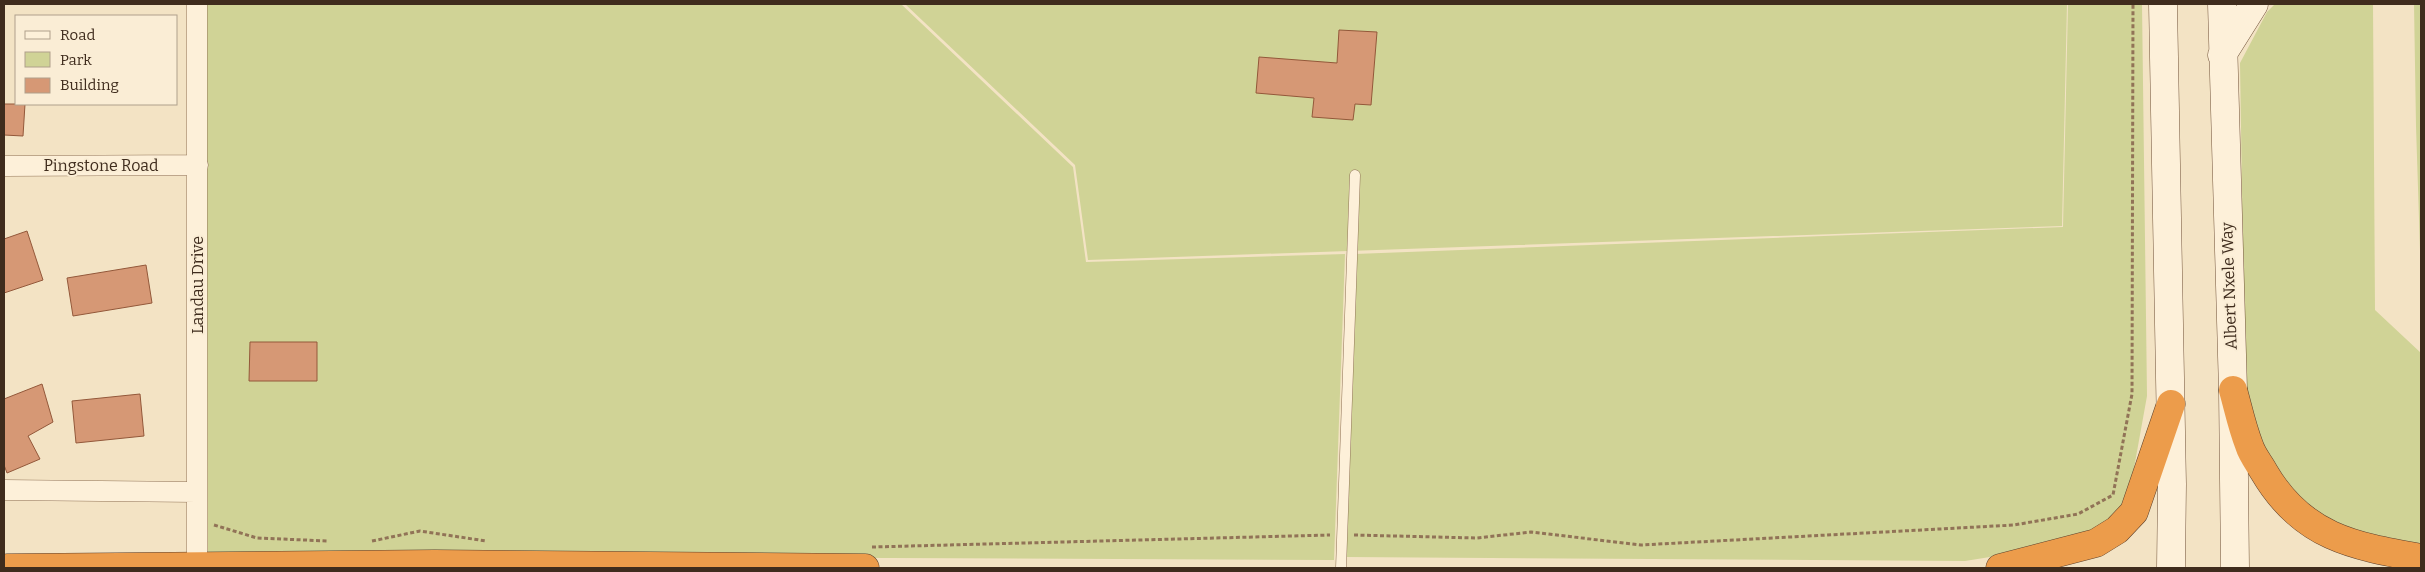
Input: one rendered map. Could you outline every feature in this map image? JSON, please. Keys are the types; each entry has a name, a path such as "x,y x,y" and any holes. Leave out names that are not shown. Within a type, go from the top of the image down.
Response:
{"highway":[{"path":"2233,390 2249,447 2272,485 2295,513 2321,530 2345,541 2374,550 2421,558"},
{"path":"2000,568 2096,543 2117,530 2134,512 2171,404"},
{"path":"7,568 435,566 866,558"}],"main road":[{"path":"2163,4 2171,404 2171,568"},
{"name":"Albert Nxele Way","path":"2222,4 2233,390 2235,568"},
{"path":"2222,55 2254,4"}],"street":[{"name":"Landau Drive","path":"197,4 197,566"},
{"name":"Pingstone Road","path":"4,166 198,165"},
{"path":"4,490 196,501"}],"lane":[{"path":"1341,568 1355,176"}],"path":[{"path":"866,558 1341,535 1477,538 1531,532 1641,545 2014,525 2078,514 2113,495 2132,394 2133,4"},
{"path":"196,501 217,527 258,538 336,542"},
{"path":"365,543 420,531 492,542"}],"green space":[{"path":"206,4 901,4 1073,167 1086,262 1345,254 1334,560 208,555"},
{"path":"905,4 2067,4 2062,226 1088,260 1075,165"},
{"path":"2068,4 2142,4 2147,396 2127,507 2092,534 2015,553 1965,561 1346,557 1355,254 2063,227"},
{"path":"2275,4 2373,4 2375,310 2421,353 2421,549 2330,527 2280,480 2262,444 2245,385 2240,63 2267,12"},
{"path":"2414,4 2421,4 2421,281 2416,126"}],"building":[{"path":"1339,30 1377,32 1371,105 1355,104 1353,120 1312,117 1314,98 1256,93 1259,57 1337,63"},
{"path":"4,104 25,105 23,136 4,135"},
{"path":"27,231 43,280 4,293 4,239"},
{"path":"146,265 152,303 73,316 67,278"},
{"path":"250,342 317,342 317,381 249,381"},
{"path":"42,384 53,422 28,436 40,459 7,473 4,465 4,399"},
{"path":"140,394 144,436 76,443 72,401"}]}
